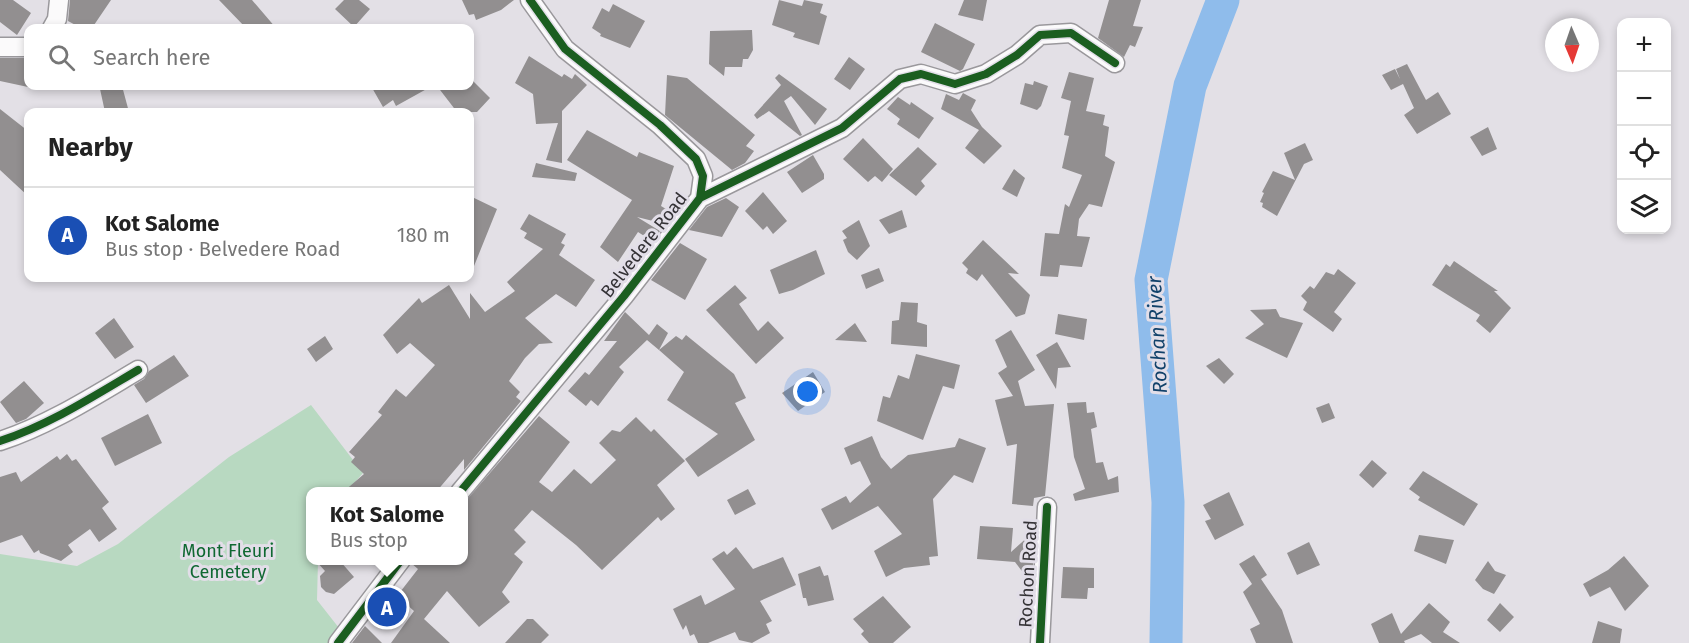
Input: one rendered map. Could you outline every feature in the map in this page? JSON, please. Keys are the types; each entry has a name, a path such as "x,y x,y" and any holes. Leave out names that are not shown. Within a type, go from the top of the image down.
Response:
{"street":[{"path":"54,24 60,0"},
{"name":"Belvedere Road","path":"463,487 624,296 700,198 703,176 696,159 660,125 565,49 530,0"},
{"path":"700,198 842,128 900,79 921,74 955,84 993,69 1017,55 1040,35 1071,33 1114,63"},
{"path":"0,48 24,47"},
{"path":"0,441 19,435 84,402 138,370"},
{"name":"Rochon Road","path":"1040,643 1047,507"},
{"path":"338,643 398,565"}],"green space":[{"name":"Mont Fleuri Cemetery","path":"311,405 363,473 351,487 306,487 306,565 318,565 317,600 339,628 328,643 0,643 0,554 77,566 118,544 229,457"}],"building":[{"path":"0,0 13,0 31,13 17,35 0,22"},
{"path":"70,0 111,0 95,24 74,24 68,21"},
{"path":"219,0 252,0 273,24 242,24"},
{"path":"344,0 359,0 370,9 357,24 351,24 335,9"},
{"path":"462,0 514,0 501,10 476,20 474,14 469,15"},
{"path":"779,0 802,6 804,0 823,4 820,13 827,16 819,45 793,37 795,33 772,25"},
{"path":"964,0 987,0 983,21 958,15"},
{"path":"1109,0 1141,0 1133,26 1143,27 1135,47 1130,45 1124,57 1098,38"},
{"path":"613,4 645,21 630,48 600,36 601,34 592,28 602,8 609,12"},
{"path":"935,23 975,44 960,71 921,52"},
{"path":"752,30 753,50 748,59 743,59 742,67 725,67 724,76 709,64 710,31"},
{"path":"529,56 562,77 564,74 572,79 575,74 587,85 562,111 562,163 546,160 558,123 536,124 533,94 515,83"},
{"path":"849,57 865,69 850,90 834,79"},
{"path":"0,58 24,58 24,86 0,81"},
{"path":"1407,64 1426,100 1438,92 1451,114 1417,134 1404,115 1414,108 1403,84 1391,90 1382,75 1395,69 1400,79 1396,69"},
{"path":"1069,72 1094,78 1086,111 1105,115 1103,125 1109,127 1105,156 1115,162 1102,207 1089,204 1079,219 1077,236 1090,237 1082,267 1060,265 1058,277 1040,276 1045,233 1059,234 1065,204 1069,207 1082,175 1062,168 1069,136 1064,135 1071,101 1061,98"},
{"path":"779,74 827,109 815,125 791,96 784,101 802,135 800,136 769,111 757,119 754,115 781,85 775,78"},
{"path":"667,75 687,78 755,135 746,146 754,151 745,163 732,170 665,115"},
{"path":"1034,81 1048,86 1041,106 1037,110 1020,104 1025,83 1033,85"},
{"path":"474,82 490,98 477,112 474,112 474,108 454,108 440,90 474,90"},
{"path":"100,90 123,90 128,108 104,108"},
{"path":"373,90 425,90 396,106 393,100 383,107"},
{"path":"963,93 976,100 971,110 982,127 1002,146 984,164 965,148 979,130 941,109 946,94 959,100"},
{"path":"898,97 910,105 911,102 934,118 919,139 897,124 900,119 887,109"},
{"path":"0,109 24,128 24,192 0,170"},
{"path":"1488,127 1497,149 1482,156 1470,137"},
{"path":"587,130 637,157 639,152 674,166 661,206 666,209 657,222 637,217 660,231 652,241 638,232 618,262 600,247 632,200 567,160"},
{"path":"863,138 893,169 882,182 875,176 868,182 843,159"},
{"path":"1305,143 1313,160 1304,164 1277,216 1262,207 1263,203 1260,202 1264,193 1262,192 1273,171 1295,180 1284,153"},
{"path":"918,147 937,164 921,181 925,186 916,196 889,175"},
{"path":"813,155 824,174 824,179 802,193 787,172"},
{"path":"536,163 577,173 575,181 532,177"},
{"path":"1014,169 1025,178 1017,197 1002,189"},
{"path":"763,192 787,221 773,234 767,226 763,230 745,211"},
{"path":"474,198 497,209 474,266"},
{"path":"726,198 739,207 722,237 689,230 707,207"},
{"path":"902,210 907,227 889,234 879,220"},
{"path":"529,214 566,234 561,243 565,245 559,255 595,280 576,307 556,294 525,318 553,343 539,344 525,358 509,381 520,392 516,397 521,401 464,470 464,459 440,487 349,487 364,474 351,462 355,457 349,452 382,415 378,412 396,389 406,397 435,365 410,343 397,354 383,335 419,298 422,303 449,285 470,319 470,293 485,312 515,291 507,282 543,249 524,238 527,233 520,229"},
{"path":"859,220 870,246 857,260 848,252 843,240 847,238 842,231"},
{"path":"983,240 1019,274 1008,273 1030,295 1025,314 1016,317 982,274 977,281 966,273 968,269 962,263"},
{"path":"680,243 707,259 685,300 651,280"},
{"path":"816,250 825,274 793,290 779,294 770,270"},
{"path":"1454,261 1498,291 1494,291 1511,308 1490,333 1476,321 1480,315 1432,285 1446,264 1450,267"},
{"path":"879,268 884,281 866,289 861,275"},
{"path":"1338,269 1356,283 1334,312 1342,319 1333,332 1303,310 1307,302 1301,296 1310,286 1314,289 1326,272 1334,275"},
{"path":"735,285 747,298 739,304 758,331 768,321 784,338 756,364 706,310"},
{"path":"901,302 918,303 917,322 927,325 927,347 891,344 892,321 899,320"},
{"path":"1276,309 1280,317 1303,323 1287,358 1245,338 1264,324 1250,310"},
{"path":"625,312 649,335 657,324 668,333 659,350 647,340 619,367 624,372 598,406 591,400 586,406 568,391 585,372 589,375 617,341 604,341"},
{"path":"1058,314 1087,319 1084,340 1055,334"},
{"path":"114,318 134,347 115,359 95,333"},
{"path":"855,323 867,342 835,340"},
{"path":"1011,330 1035,370 1018,381 1025,406 1054,404 1045,496 1034,498 1033,506 1012,504 1017,444 1007,446 995,400 1013,396 998,373 1007,367 995,340"},
{"path":"686,335 734,374 746,398 735,403 755,440 698,477 685,459 718,434 667,400 684,372 659,350 676,336 682,340"},
{"path":"325,336 333,349 316,362 307,349"},
{"path":"1057,342 1071,367 1058,368 1056,389 1036,355"},
{"path":"916,354 960,365 954,389 943,386 923,440 877,421 883,396 890,398 898,375 909,379"},
{"path":"174,355 189,376 146,403 134,385 144,379 149,371"},
{"path":"1219,358 1234,374 1224,384 1206,366"},
{"path":"813,372 825,392 798,411 782,393"},
{"path":"24,381 44,403 26,419 16,423 0,402"},
{"path":"1086,402 1087,413 1094,412 1097,427 1091,429 1096,463 1103,462 1108,480 1118,476 1119,492 1075,501 1073,494 1085,489 1074,457 1067,403"},
{"path":"1329,403 1335,418 1322,423 1316,408"},
{"path":"148,414 162,443 115,466 101,438"},
{"path":"539,416 570,442 539,482 552,492 574,469 591,484 616,460 599,443 612,430 620,432 636,417 651,432 654,429 685,461 657,485 675,509 661,521 658,517 602,570 576,545 532,510 514,530 526,542 514,554 523,562 502,592 510,602 479,627 447,591 424,619 450,643 391,643 414,611 397,596 418,569 413,565 468,565 468,498"},
{"path":"872,436 881,457 891,469 908,455 955,447 959,438 986,448 973,483 954,475 933,499 938,556 929,557 930,565 904,568 886,577 874,551 902,534 878,506 832,530 821,509 846,496 850,503 871,484 860,461 851,465 844,448"},
{"path":"67,454 72,461 76,459 109,502 102,508 117,529 99,542 90,529 68,545 73,552 61,561 40,553 39,550 34,553 22,535 0,543 0,477 16,472 21,482 57,456 60,460"},
{"path":"1372,460 1387,473 1373,488 1359,475"},
{"path":"1423,471 1478,504 1464,526 1418,500 1420,497 1409,489"},
{"path":"748,489 756,504 735,515 727,500"},
{"path":"1229,492 1244,525 1215,540 1205,521 1211,519 1203,505"},
{"path":"980,526 1013,528 1011,552 1031,534 1034,539 1033,566 1027,578 1015,562 977,559"},
{"path":"1419,535 1454,540 1446,564 1414,551"},
{"path":"1309,542 1320,565 1297,575 1287,553"},
{"path":"736,547 753,569 783,557 796,585 760,601 772,621 766,624 770,633 752,643 739,640 735,632 708,643 698,643 694,634 690,636 686,625 683,630 673,609 701,595 705,605 735,589 712,559 724,551 727,555"},
{"path":"1254,555 1267,575 1261,579 1282,610 1293,643 1256,643 1250,629 1260,624 1243,592 1252,584 1239,564"},
{"path":"1624,556 1649,586 1625,611 1610,587 1590,597 1583,584 1608,570"},
{"path":"1488,561 1495,571 1506,575 1494,594 1483,589 1475,580"},
{"path":"320,565 344,565 354,577 334,594 326,592 321,587 320,576 325,571"},
{"path":"820,566 824,576 828,575 834,600 808,606 806,598 803,598 798,574"},
{"path":"1063,567 1094,568 1094,588 1088,588 1087,599 1061,598"},
{"path":"883,596 911,627 893,643 869,643 861,634 864,631 853,619"},
{"path":"1429,603 1450,622 1443,632 1460,643 1432,643 1421,634 1404,641 1405,643 1379,643 1371,624 1392,613 1401,634"},
{"path":"1500,603 1514,617 1500,632 1487,620"},
{"path":"527,619 533,619 549,635 541,643 505,643"},
{"path":"1598,621 1622,629 1620,643 1592,643"},
{"path":"365,626 382,643 352,643"}],"waterway":[{"name":"Rochan River","path":"1166,643 1168,502 1151,280 1190,86 1223,0"}],"cycle path":[{"path":"464,487 624,296 700,198 703,176 696,159 660,125 565,49 530,0"},
{"path":"700,198 842,128 900,79 921,74 955,84 986,74 1017,55 1040,35 1071,33 1115,63"},
{"path":"0,441 54,418 138,370"},
{"path":"1040,643 1047,507"},
{"path":"338,643 397,565"}],"place":[{"name":"Kot Salome","path":"387,607"}]}
